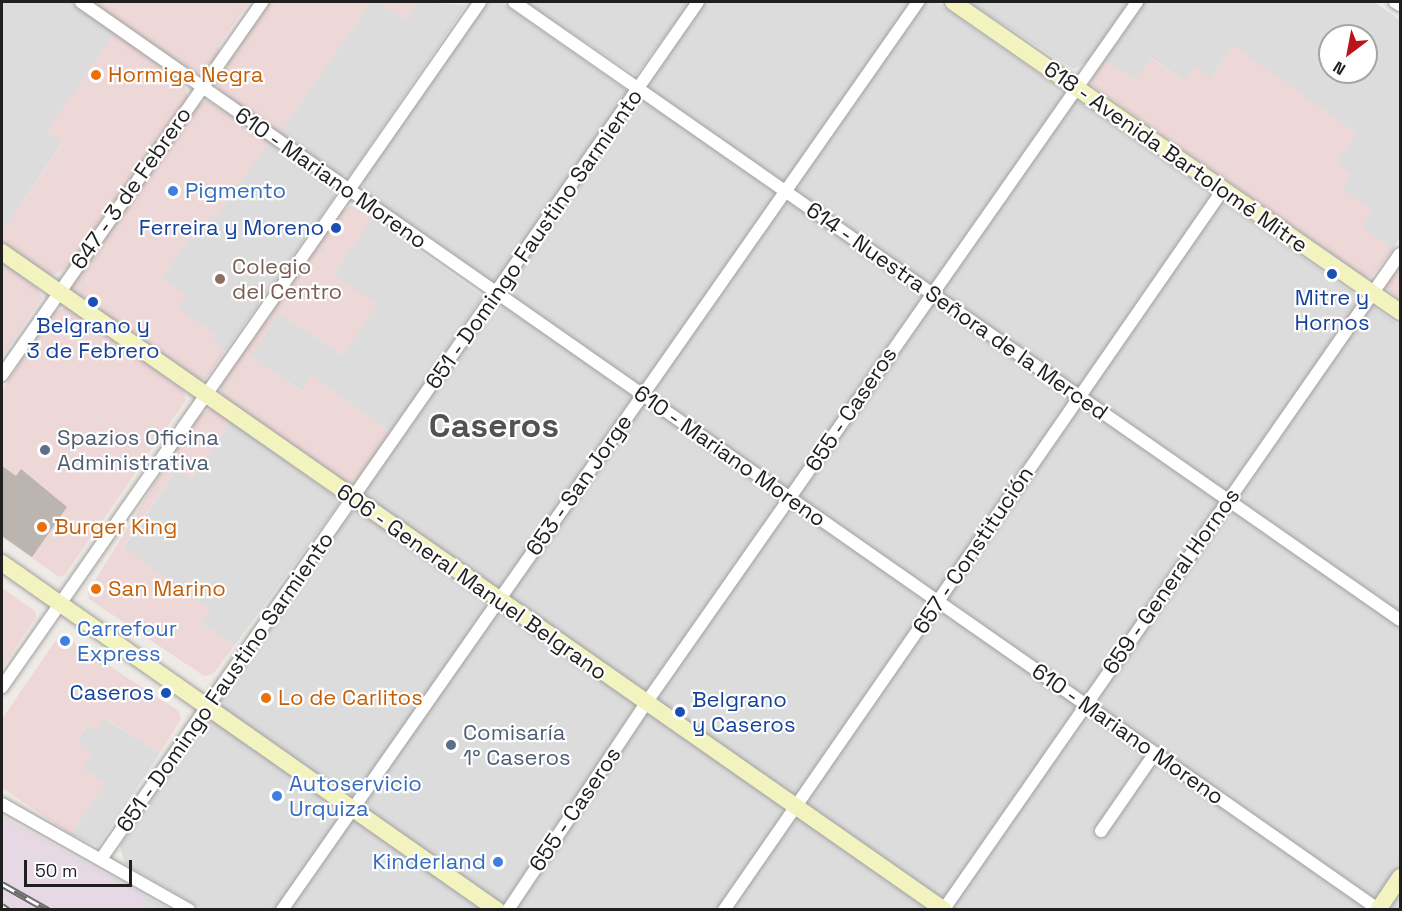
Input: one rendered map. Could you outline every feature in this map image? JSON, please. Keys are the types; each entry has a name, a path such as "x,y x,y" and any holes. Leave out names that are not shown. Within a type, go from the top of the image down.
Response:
{"street":[{"name":"610 - Mariano Moreno","path":"81,2 1378,909"},
{"name":"647 - 3 de Febrero","path":"2,375 262,2"},
{"path":"2,687 203,394 480,2"},
{"name":"614 - Nuestra Señora de la Merced","path":"514,2 1401,620"},
{"name":"651 - Domingo Faustino Sarmiento","path":"101,859 698,2"},
{"name":"653 - San Jorge","path":"282,909 354,811 918,2"},
{"name":"618 - Avenida Bartolomé Mitre","path":"953,2 1222,191 1401,312"},
{"name":"655 - Caseros","path":"507,909 646,703 1137,2"},
{"path":"1395,2 1401,5"},
{"name":"657 - Constitución","path":"724,909 1222,191"},
{"name":"606 - General Manuel Belgrano","path":"2,252 795,808 944,909"},
{"name":"659 - General Hornos","path":"944,909 1085,703 1401,254"},
{"path":"2,563 497,909"},
{"path":"1101,831 1155,753"},
{"path":"2,804 189,909"},
{"path":"1378,909 1401,877"}],"shaded area":[{"path":"2,2 70,2 115,32 48,132 63,142 2,233"},
{"path":"98,2 249,2 219,45 219,53 209,68 195,75 96,5"},
{"path":"268,2 371,2 278,135 218,91 216,84 216,76"},
{"path":"371,2 379,2 406,20 419,2 466,5 350,175 339,176 278,135"},
{"path":"379,2 419,2 406,20"},
{"path":"490,2 501,2 638,98 706,2 936,2 1400,326 1400,909 204,910 125,864 120,846 504,291 369,197 363,186 364,178 482,8"},
{"path":"524,2 691,2 636,75"},
{"path":"969,2 1130,2 1088,62 1073,69"},
{"path":"1144,2 1374,2 1400,20 1400,237 1393,249 1361,227 1342,189 1336,162 1356,133 1233,47 1211,78 1184,81 1152,58 1135,81 1104,59"},
{"path":"115,32 183,81 188,96 69,266 50,277 2,241 2,233 63,143 47,131"},
{"path":"1234,46 1357,133 1336,162 1352,174 1342,189 1373,211 1362,227 1393,249 1371,277 1366,278 1092,85 1091,78 1104,59 1135,81 1151,58 1184,81 1195,66 1211,78"},
{"path":"207,100 269,141 216,217 211,215 201,229 198,227 162,278 186,295 178,308 216,335 212,341 225,351 206,378 197,381 71,293 71,287 194,107"},
{"path":"269,141 333,188 335,196 225,351 212,341 216,335 177,308 162,278 198,226 201,229 211,215 216,217"},
{"path":"351,206 372,217 333,274 377,305 343,355 280,313 251,356 301,391 312,376 393,434 357,485 351,485 225,400 219,386 340,212"},
{"path":"372,217 482,296 393,434 312,376 302,391 250,356 280,313 343,355 333,274"},
{"path":"1400,261 1400,301 1384,286"},
{"path":"2,262 36,287 42,298 2,357"},
{"path":"67,307 183,390 186,400 64,576 59,577 2,537 2,391 52,313"},
{"path":"212,409 231,421 192,479 177,469 123,547 211,610 201,624 234,646 213,674 204,676 89,599 88,592 197,415"},
{"path":"231,421 341,501 234,646 201,624 210,610 123,548 178,468 192,478"},
{"path":"2,588 35,611 36,617 2,668"},
{"path":"60,634 179,711 181,719 160,753 105,718 96,731 87,725 77,741 93,753 83,769 105,783 71,834 2,788 2,719"},
{"path":"104,718 160,753 98,846 71,834 105,783 83,769 77,741 88,725"},
{"path":"2,816 147,897 140,909 2,909"},
{"path":"147,897 169,909 140,909"}],"building":[{"path":"2,466 16,476 21,469 67,507 32,557 2,536"}],"railway":[{"path":"2,884 48,910"},
{"path":"2,906 8,910"}],"place":[{"name":"Hormiga Negra","path":"96,75"},
{"name":"Pigmento","path":"173,191"},
{"name":"Ferreira y Moreno","path":"336,228"},
{"name":"Mitre y Hornos","path":"1332,274"},
{"name":"Colegio del Centro","path":"220,279"},
{"name":"Belgrano y 3 de Febrero","path":"93,302"},
{"name":"Spazios Oficina Administrativa","path":"45,450"},
{"name":"Burger King","path":"42,527"},
{"name":"San Marino","path":"96,589"},
{"name":"Carrefour Express","path":"65,641"},
{"name":"Caseros","path":"166,693"},
{"name":"Lo de Carlitos","path":"266,698"},
{"name":"Belgrano y Caseros","path":"680,712"},
{"name":"Comisaría 1° Caseros","path":"451,745"},
{"name":"Autoservicio Urquiza","path":"277,796"},
{"name":"Kinderland","path":"498,862"}],"district":[{"name":"Caseros","path":"494,426"}]}
